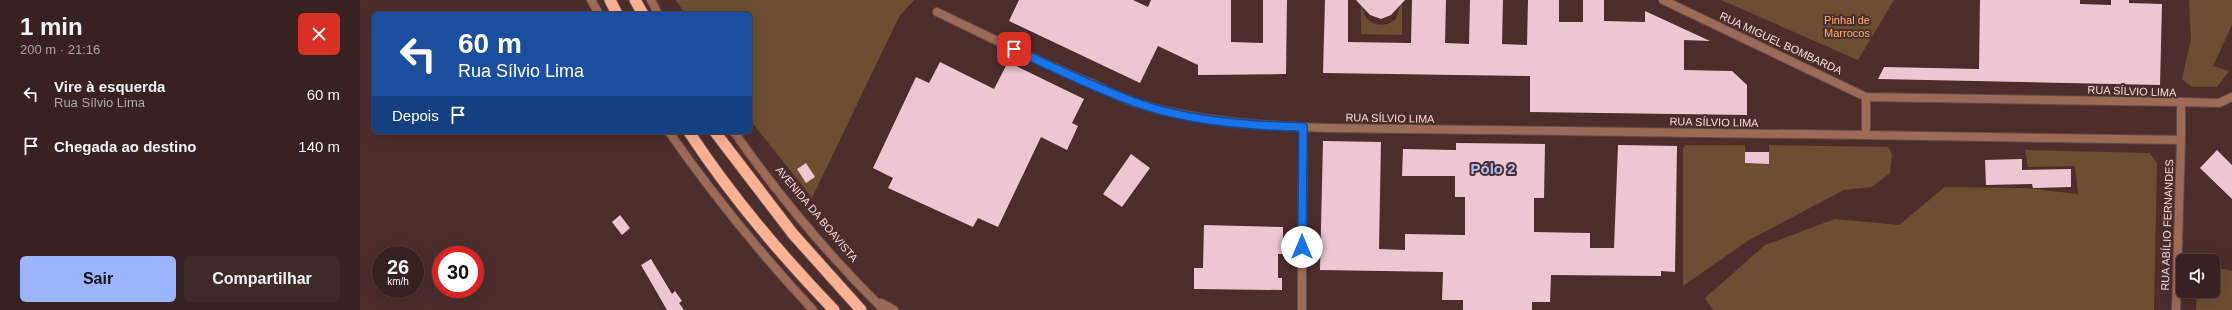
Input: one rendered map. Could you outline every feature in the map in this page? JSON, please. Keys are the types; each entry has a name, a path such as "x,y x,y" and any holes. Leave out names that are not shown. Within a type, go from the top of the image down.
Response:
{"highway":[{"path":"610,0 616,12"},
{"path":"635,0 641,12"},
{"path":"690,134 724,182 766,236 834,310"},
{"path":"717,134 793,234 861,310"}],"street":[{"path":"592,0 598,12"},
{"path":"651,0 657,12"},
{"name":"RUA MIGUEL BOMBARDA","path":"1663,0 1866,97"},
{"name":"RUA SÍLVIO LIMA","path":"937,12 1053,67 1138,104 1203,118 1272,126 2181,140 2181,102 1866,97"},
{"path":"1866,97 1866,135"},
{"path":"2181,102 2219,103 2232,97"},
{"path":"1302,310 1303,127"},
{"path":"670,134 710,190 762,254 813,310"},
{"name":"AVENIDA DA BOAVISTA","path":"736,134 800,217 884,310"},
{"name":"RUA ABÍLIO FERNANDES","path":"2176,310 2181,140"},
{"path":"870,296 894,310"}],"green space":[{"path":"676,0 914,0 899,17 812,198 752,123 752,12 684,12"},
{"path":"1361,0 1363,12 1369,21 1382,25 1396,19 1402,0 1402,35 1361,34"},
{"name":"Pinhal de Marrocos","path":"1721,0 1894,0 1858,60"},
{"path":"2189,0 2232,0 2232,25 2213,66 2229,71 2217,87 2192,87 2182,79 2191,39"},
{"path":"1686,145 1745,145 1745,163 1769,164 1769,145 1888,147 1892,154 1890,173 1872,187 1844,190 1749,240 1683,286 1683,148"},
{"path":"2025,150 2150,153 2157,163 2154,310 1713,310 1705,298 1765,245 1835,219 1899,225 1945,187 2026,188 2078,194 2075,166 2028,167"},
{"path":"2220,268 2232,271 2232,310 2196,310 2197,298 2220,298"}],"building":[{"path":"1019,0 1133,0 1148,7 1151,0 1231,0 1231,42 1263,43 1263,0 1287,0 1286,74 1198,75 1198,65 1158,46 1140,83 1009,21"},
{"path":"1325,0 1348,0 1348,42 1411,43 1412,0 1446,0 1445,43 1469,44 1470,0 1503,0 1502,44 1527,45 1528,0 1559,0 1559,22 1583,22 1583,0 1604,0 1604,21 1645,22 1645,11 1710,41 1684,40 1684,70 1732,71 1747,85 1747,115 1530,112 1530,76 1323,73"},
{"path":"1356,0 1405,0 1391,15 1381,19 1370,15"},
{"path":"1980,0 2080,0 2080,4 2111,5 2111,0 2129,0 2129,3 2162,4 2160,85 1878,79 1884,67 1979,69"},
{"path":"940,62 994,89 1008,62 1084,99 1072,123 1078,126 1067,150 1041,137 998,227 978,218 973,227 888,188 893,178 873,168 916,77 929,83"},
{"path":"1323,141 1381,142 1379,249 1405,250 1405,234 1465,235 1465,197 1455,197 1455,176 1402,176 1403,149 1456,150 1456,143 1545,144 1544,198 1534,198 1534,232 1590,233 1590,248 1614,248 1618,145 1677,146 1675,272 1661,271 1661,276 1551,275 1550,302 1532,302 1532,310 1463,310 1463,300 1442,300 1443,272 1320,270"},
{"path":"2217,150 2232,165 2232,199 2200,168"},
{"path":"1745,152 1769,152 1769,164 1745,163"},
{"path":"1131,154 1150,168 1122,207 1103,194"},
{"path":"2022,159 2022,170 2071,169 2071,187 2033,188 2032,184 1986,185 1985,160"},
{"path":"806,163 815,177 806,183 797,169"},
{"path":"620,215 630,228 622,235 612,222"},
{"path":"1204,225 1283,227 1283,254 1278,254 1278,278 1282,278 1282,290 1194,289 1194,268 1203,268"},
{"path":"651,259 672,294 675,291 682,301 679,303 684,310 667,310 641,265"}],"district":[{"name":"Pólo 2","path":"1493,169"}],"route":[{"path":"1014,49 1138,104 1195,117 1226,122 1303,127 1302,247"}]}
